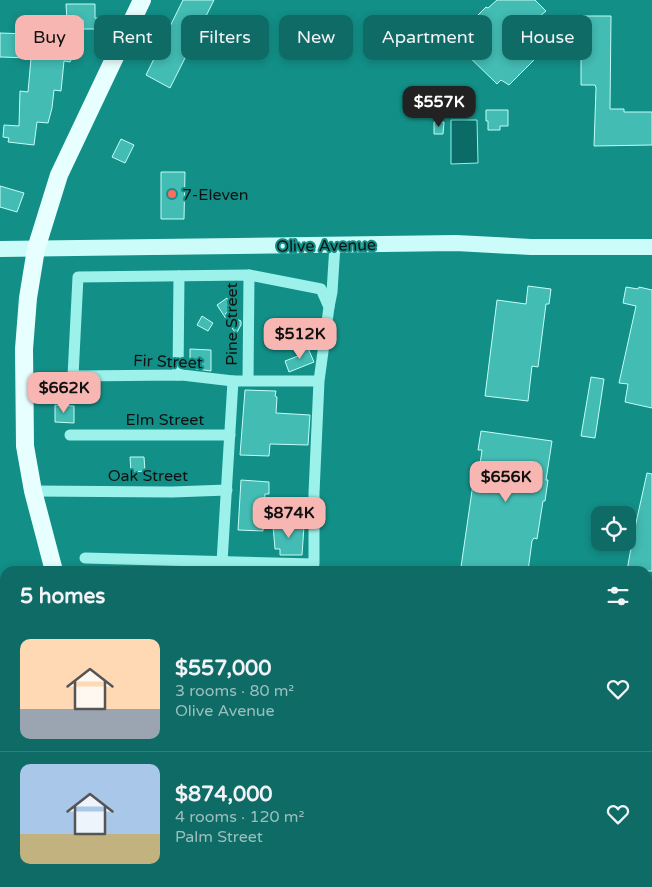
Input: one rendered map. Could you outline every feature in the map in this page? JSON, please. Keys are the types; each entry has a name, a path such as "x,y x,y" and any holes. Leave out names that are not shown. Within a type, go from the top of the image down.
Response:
{"main road":[{"path":"53,566 33,491 25,446 24,348 28,298 36,249 59,175 142,0"},
{"name":"Olive Avenue","path":"0,249 471,243 531,247 652,247"}],"street":[{"path":"85,558 314,564 314,493 319,381 332,292 335,245"},
{"path":"249,275 321,289 329,307"},
{"name":"Pine Street","path":"73,376 78,277 249,275 248,380 319,381"},
{"path":"178,375 179,276"},
{"name":"Fir Street","path":"73,376 178,375 233,381 248,380"},
{"path":"222,562 233,381"},
{"name":"Elm Street","path":"70,435 230,435"},
{"name":"Oak Street","path":"33,491 172,492 227,490"}],"water":[{"path":"451,120 477,120 478,163 451,164"}],"building":[{"path":"183,0 214,0 206,15 181,15 181,60 184,60 170,88 146,75 153,60 171,60 171,24"},
{"path":"497,0 535,0 546,11 541,15 502,15 502,60 534,60 509,85 501,80 497,84 472,60 492,60 492,15 478,15 486,7 488,8"},
{"path":"66,4 95,4 94,29 84,29 84,15 67,15"},
{"path":"592,16 611,16 610,109 624,109 624,112 652,112 652,145 594,146 596,88 595,85 581,85 581,60 592,60"},
{"path":"0,33 15,34 15,57 0,57"},
{"path":"31,60 71,60 70,62 64,61 61,91 54,90 48,123 37,122 34,145 8,142 9,138 3,137 4,125 19,126 20,91 28,92"},
{"path":"486,110 508,110 508,126 500,126 500,130 488,130"},
{"path":"434,122 444,122 443,134 434,134"},
{"path":"121,139 134,145 125,163 112,157"},
{"name":"7-Eleven","path":"161,172 185,172 184,219 161,219"},
{"path":"0,186 24,193 17,212 0,207"},
{"path":"528,286 551,289 549,304 546,304 538,367 532,366 528,401 485,396 497,300 526,304"},
{"path":"626,287 652,290 652,408 625,402 628,384 619,383 636,306 623,303"},
{"path":"227,298 233,308 225,314 241,321 236,334 217,305"},
{"path":"202,316 213,323 208,331 197,325"},
{"path":"307,346 314,362 289,372 285,361 298,356 295,351"},
{"path":"190,349 211,350 211,371 190,368"},
{"path":"591,377 604,379 595,438 581,436"},
{"path":"245,390 276,391 276,413 310,415 308,445 270,444 269,456 240,455"},
{"path":"55,405 74,406 74,423 55,422"},
{"path":"481,431 552,441 545,501 543,501 537,539 534,538 532,541 529,566 461,566 475,470 479,471 482,450 478,450"},
{"path":"130,457 144,457 145,471 131,472"},
{"path":"647,473 652,474 652,566 628,566 630,551 636,551 636,523"},
{"path":"241,480 269,482 269,494 265,494 263,531 238,530"},
{"path":"273,525 304,526 302,555 280,555 280,549 275,549"}],"place":[{"name":"7-Eleven","path":"172,194"}]}
